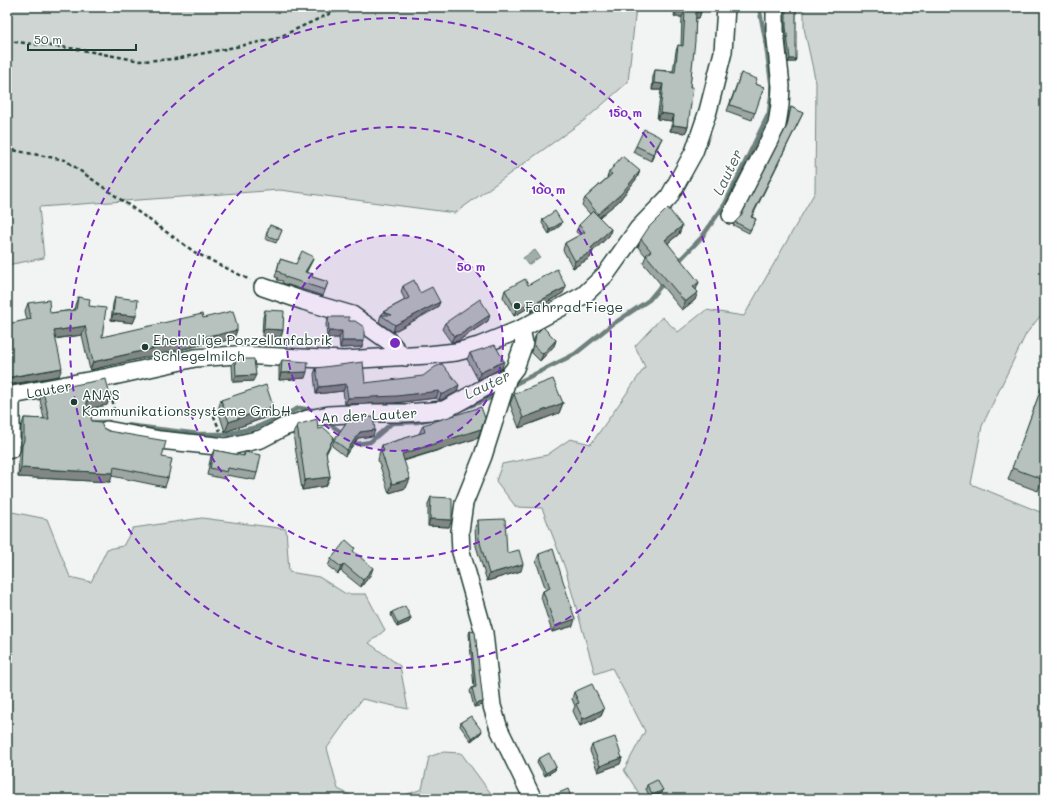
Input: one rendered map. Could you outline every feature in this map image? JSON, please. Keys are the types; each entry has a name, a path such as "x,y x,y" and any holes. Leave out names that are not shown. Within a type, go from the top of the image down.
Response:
{"street":[{"name":"Lauter","path":"9,395 110,377 195,358 230,356 344,360 406,357 456,352 479,346 521,329 584,295 606,274 638,230 669,197 694,152 708,111 723,52 726,7"},
{"path":"731,215 777,125 781,86 775,31 775,7"},
{"path":"263,286 304,301 352,315 390,342 401,354 406,357"},
{"path":"521,329 524,343 515,368 508,377 483,456 464,503 460,531 461,552 484,633 492,706 498,729 533,799"},
{"name":"An der Lauter","path":"107,422 160,440 226,447 261,439 284,427 329,415 406,413 444,410 495,382 508,377"},
{"path":"7,450 11,449 11,412 9,395"}],"path":[{"path":"7,41 77,49 140,61 175,59 275,39 344,7"},
{"path":"7,58 10,62 7,78"},
{"path":"7,149 65,160 196,253 263,286"},
{"path":"107,422 114,410 110,377"},
{"path":"211,409 218,425"}],"shaded area":[{"path":"7,7 636,7 628,82 586,119 455,213 280,190 39,207 44,258 7,265"},
{"path":"804,7 1045,7 1045,310 1026,334 982,426 971,484 1045,514 1045,799 642,798 624,770 645,731 612,668 595,674 565,568 542,508 516,507 496,481 502,464 547,455 570,439 591,444 645,367 635,346 662,317 678,332 706,310 744,316 815,192 816,83 804,28"},
{"path":"535,250 540,257 528,265 523,258"},
{"path":"7,511 47,519 70,577 91,582 107,549 123,546 133,528 202,518 286,529 289,572 319,577 346,594 366,594 385,630 369,643 400,666 408,709 362,699 327,748 338,789 358,799 7,799"},
{"path":"443,752 461,753 495,799 394,799 422,789 429,757"}],"building":[{"path":"677,7 701,7 701,12 696,12 695,41 690,87 693,87 688,127 673,125 674,115 660,113 663,84 654,83 655,70 675,72 678,45 683,46 685,11 677,11"},
{"path":"786,7 796,7 796,59 790,59 786,27"},
{"path":"741,73 757,79 755,84 764,87 755,113 730,105"},
{"path":"791,107 803,113 751,217 756,219 750,230 735,222 741,216 787,126"},
{"path":"644,129 662,138 653,154 636,146"},
{"path":"622,156 640,171 621,194 598,214 585,198 612,174 609,172"},
{"path":"668,208 682,226 665,240 699,282 693,287 698,292 685,302 646,255 651,251 641,239 649,227"},
{"path":"555,211 562,222 550,230 543,219"},
{"path":"593,211 611,229 591,248 593,251 575,261 565,243 585,232 579,225"},
{"path":"270,225 282,230 278,240 266,235"},
{"path":"302,251 314,257 305,272 313,274 312,277 328,282 325,290 285,277 285,275 277,271 280,259 296,264"},
{"path":"557,269 566,287 532,305 531,302 516,310 505,290 525,279 528,285"},
{"path":"414,280 420,293 432,287 440,302 395,325 381,315 392,315 383,312 409,298 403,286"},
{"path":"78,297 90,299 89,306 106,308 102,337 202,314 203,318 233,311 237,330 93,362 85,326 54,331 62,368 7,378 7,324 31,319 28,303 49,300 50,313 76,310"},
{"path":"115,297 138,300 136,316 113,314"},
{"path":"480,299 490,315 461,334 454,336 445,323"},
{"path":"265,310 284,311 283,330 264,329"},
{"path":"328,317 349,317 349,321 355,321 364,327 364,341 342,341 342,331 329,331"},
{"path":"543,327 556,340 543,354 534,346 536,334"},
{"path":"495,345 504,361 480,373 470,353"},
{"path":"235,359 254,359 256,375 236,376"},
{"path":"282,360 308,362 307,372 281,373"},
{"path":"363,362 365,383 423,376 435,367 442,364 459,385 444,394 441,394 439,391 397,396 348,398 346,384 319,387 316,368"},
{"path":"1045,378 1045,471 1042,479 1012,468"},
{"path":"106,379 110,396 86,401 92,421 101,422 103,428 108,431 166,441 162,457 172,459 168,478 114,467 113,473 21,468 22,446 24,440 24,418 49,419 43,391"},
{"path":"553,379 563,403 523,418 514,394"},
{"path":"266,385 273,406 229,422 221,400"},
{"path":"481,407 485,418 481,429 402,454 410,479 392,484 381,451 384,451 382,445 425,432 423,425"},
{"path":"373,417 375,430 360,432 347,450 334,440 348,420 347,418"},
{"path":"317,419 318,429 324,428 334,437 326,452 330,477 305,480 297,425"},
{"path":"214,450 244,456 245,452 261,455 257,473 228,468 227,472 210,468"},
{"path":"431,497 452,498 452,520 430,519"},
{"path":"505,519 507,553 519,550 523,564 489,574 479,539 478,520"},
{"path":"346,540 355,548 353,551 373,568 363,580 344,564 341,567 331,559"},
{"path":"553,549 575,619 555,626 543,591 550,588 539,554"},
{"path":"405,606 411,618 398,624 392,612"},
{"path":"470,631 475,632 483,702 476,704 472,688 476,687"},
{"path":"592,684 604,709 583,719 576,704 579,703 574,692"},
{"path":"471,716 482,731 472,738 461,722"},
{"path":"615,737 622,758 600,766 592,745"},
{"path":"549,753 556,767 546,773 538,759"},
{"path":"657,780 663,790 653,795 647,785"},
{"path":"568,789 572,799 556,799 554,795"}],"waterway":[{"name":"Lauter","path":"677,263 702,237 725,204 769,113 772,89 759,7"},
{"name":"Lauter","path":"511,386 575,354 610,326 649,300 665,281"},
{"name":"Lauter","path":"462,409 488,399 497,393"},
{"name":"Lauter","path":"126,425 199,434 227,434 257,427 299,408 312,410 315,413"},
{"name":"Lauter","path":"350,439 357,444 370,442 392,423 417,422 430,419"},
{"name":"Lauter","path":"325,421 344,434"},
{"name":"Lauter","path":"89,422 109,422"}],"place":[{"name":"Fahrrad Fiege","path":"517,306"},
{"name":"Ehemalige Porzellanfabrik Schlegelmilch","path":"145,347"},
{"name":"ANAS Kommunikationssysteme GmbH","path":"74,402"}]}
